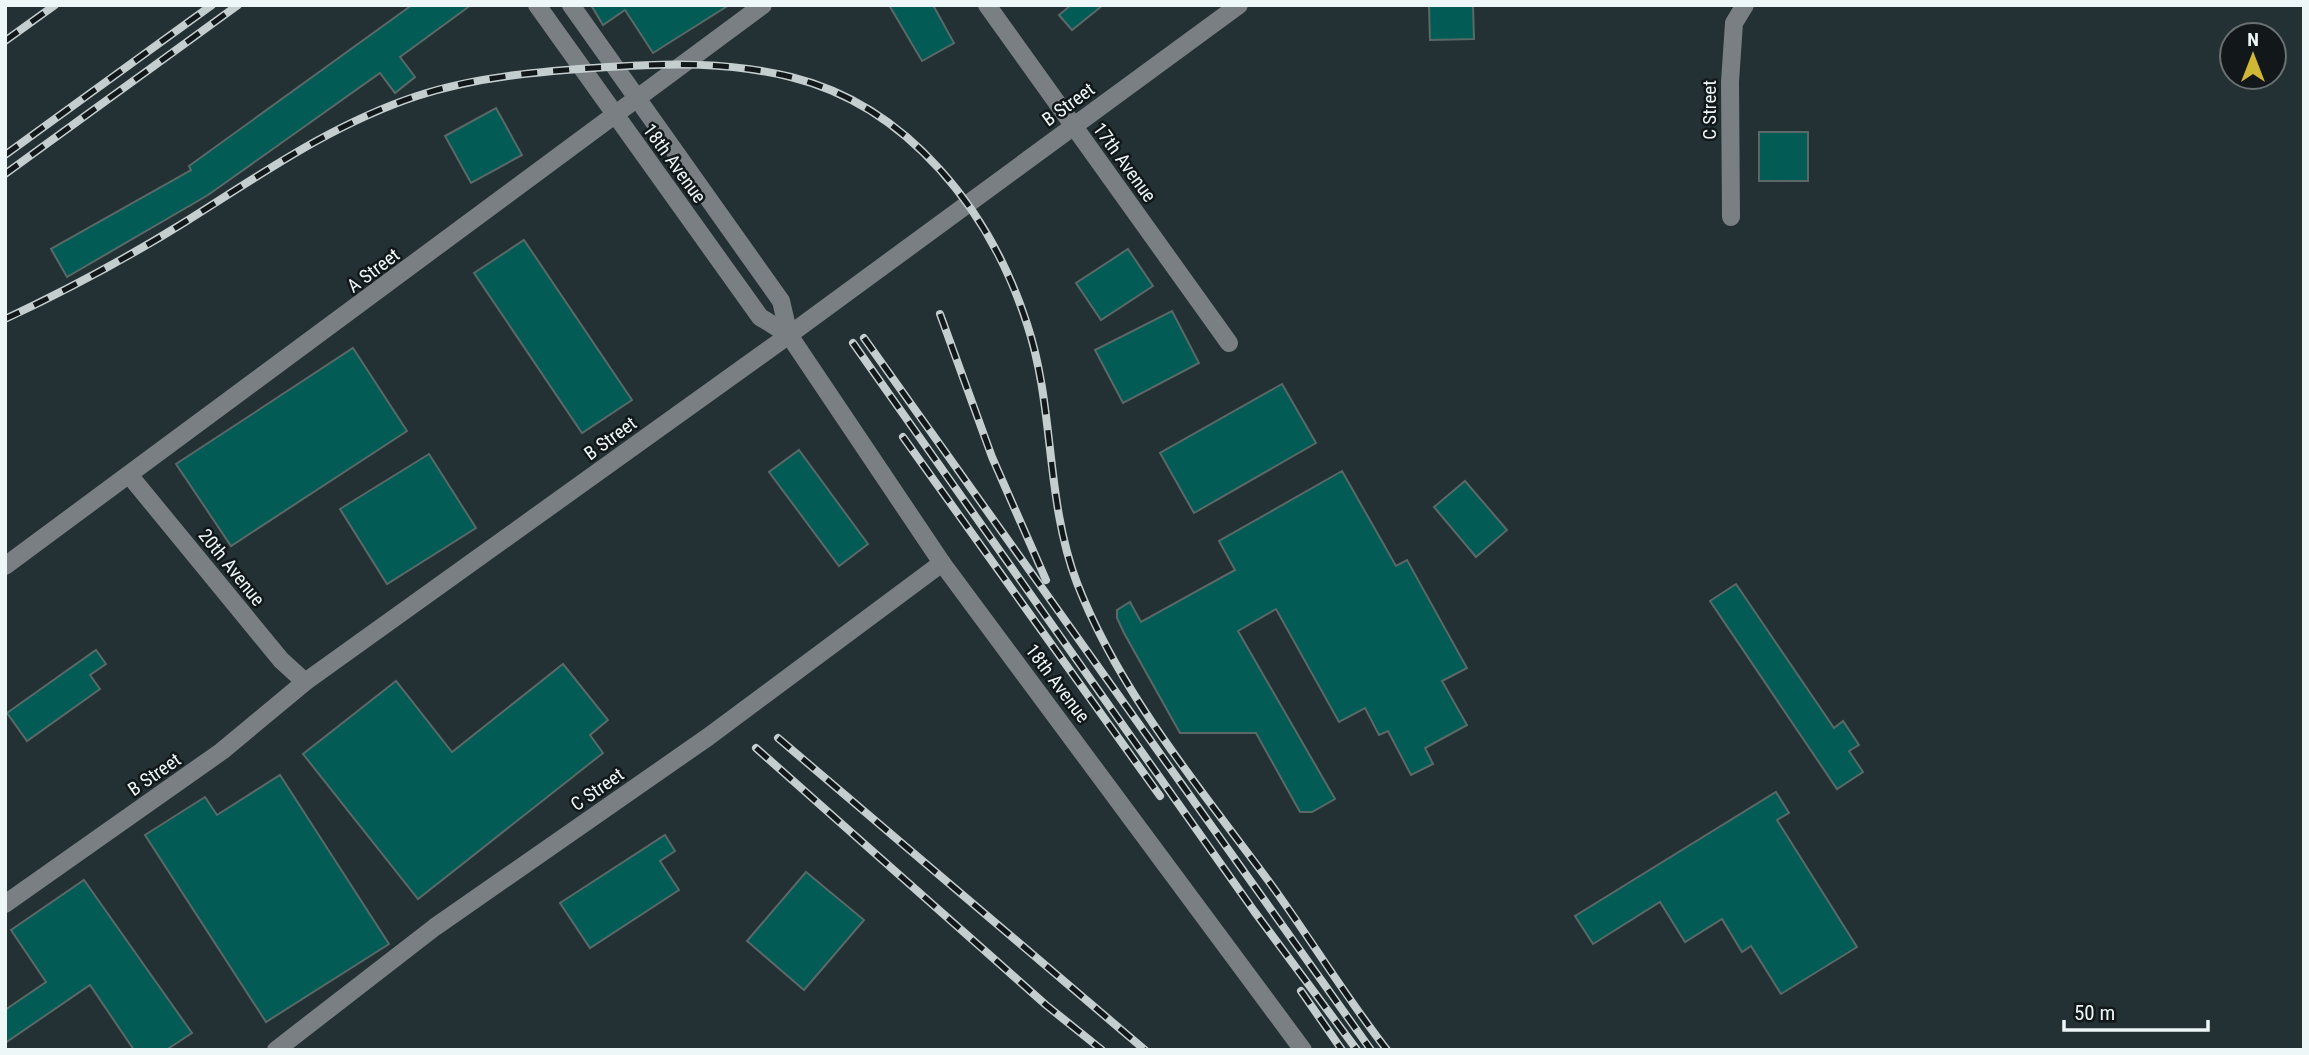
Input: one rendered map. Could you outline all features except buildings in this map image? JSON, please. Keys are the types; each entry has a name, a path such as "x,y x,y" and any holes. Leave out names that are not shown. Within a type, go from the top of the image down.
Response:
{"street":[{"name":"18th Avenue","path":"537,5 760,317 789,335"},
{"name":"18th Avenue","path":"571,5 781,301 789,335 943,563 1303,1050"},
{"name":"A Street","path":"5,566 763,5"},
{"name":"17th Avenue","path":"986,5 1229,344"},
{"name":"B Street","path":"5,904 222,751 305,682 789,335 1239,5"},
{"name":"C Street","path":"1731,217 1730,82 1734,23 1745,5"},
{"name":"20th Avenue","path":"130,476 281,660 305,682"},
{"name":"C Street","path":"276,1050 435,927 708,737 943,563"}],"railway":[{"path":"5,41 55,5"},
{"path":"5,155 212,5"},
{"path":"5,174 238,5"},
{"path":"5,319 141,248 326,136 386,108 440,89 536,73 677,64 768,72 834,91 873,112 908,138 940,169 968,204 992,242 1011,282 1036,356 1054,486 1067,551 1077,583 1095,624 1139,702 1164,739 1270,883 1387,1050"},
{"path":"940,314 992,457 1046,580"},
{"path":"864,338 1371,1050"},
{"path":"853,343 1254,911 1357,1050"},
{"path":"903,437 1160,796"},
{"path":"778,738 1145,1050"},
{"path":"756,748 1046,1005 1102,1050"},
{"path":"1301,991 1342,1050"}]}
